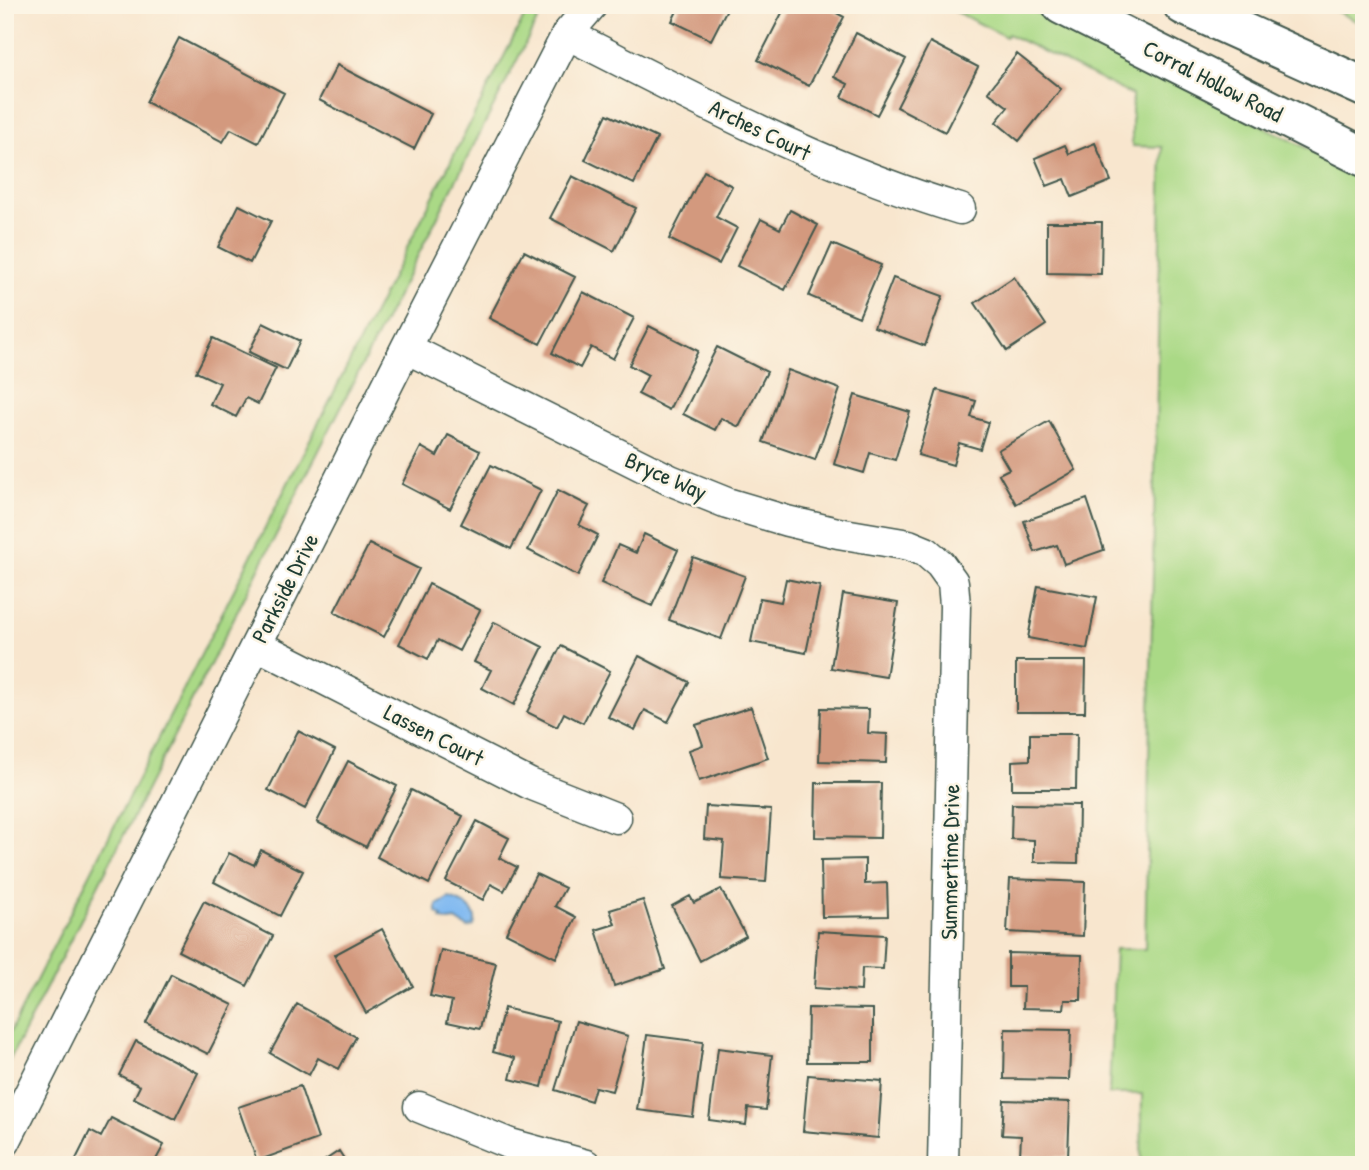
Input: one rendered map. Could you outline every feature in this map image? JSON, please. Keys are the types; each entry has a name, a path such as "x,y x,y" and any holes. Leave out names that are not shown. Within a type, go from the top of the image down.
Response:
{"main road":[{"name":"Corral Hollow Road","path":"1062,5 1364,157"},
{"path":"1183,5 1364,87"},
{"path":"1285,118 1282,102 1287,85 1296,72 1311,63"}],"street":[{"name":"Parkside Drive","path":"5,1142 570,19 592,5"},
{"name":"Arches Court","path":"570,19 778,140 905,192 960,209"},
{"name":"Bryce Way","path":"405,348 670,480 727,503 787,521 909,545 926,552 940,564"},
{"name":"Summertime Drive","path":"940,564 953,582 955,606 943,1165"},
{"name":"Lassen Court","path":"257,645 530,784 616,818"},
{"path":"419,1107 510,1144 586,1165"}],"green space":[{"path":"530,5 545,5 5,1069 5,1042"},
{"path":"943,5 1022,5 1364,177 1364,1165 1141,1165 1142,1094 1109,1094 1115,949 1145,949 1162,147 1132,146 1132,95"},
{"path":"1324,5 1364,5 1364,25"}],"water":[{"path":"449,898 464,904 472,911 474,926 468,928 456,920 441,919 442,916 437,913 437,905"}],"building":[{"path":"676,5 729,5 711,40 672,21 679,7"},
{"path":"786,5 822,5 844,17 809,86 758,60"},
{"path":"856,33 906,59 877,115 842,97 848,84 834,77"},
{"path":"179,38 284,93 258,143 231,129 223,142 146,102"},
{"path":"930,42 978,67 945,132 897,107"},
{"path":"1017,54 1061,89 1019,141 996,122 1008,107 988,92"},
{"path":"337,65 431,114 414,149 319,100"},
{"path":"607,114 657,138 634,184 585,160"},
{"path":"1095,143 1111,181 1072,197 1065,179 1047,186 1035,158 1065,145 1069,154"},
{"path":"704,171 732,186 716,217 737,228 719,264 669,239"},
{"path":"572,176 636,208 614,251 550,218"},
{"path":"239,205 271,221 250,263 218,247"},
{"path":"790,210 818,225 785,290 737,266 761,219 780,229"},
{"path":"1047,222 1102,222 1101,274 1047,273"},
{"path":"832,244 881,265 859,317 809,296"},
{"path":"524,251 575,277 540,344 489,318"},
{"path":"1014,277 1046,325 1007,351 975,303"},
{"path":"893,278 943,296 925,346 874,327"},
{"path":"583,292 634,318 613,359 591,347 580,368 552,353"},
{"path":"263,323 300,341 286,370 249,352"},
{"path":"649,326 698,351 669,410 638,394 648,375 629,365"},
{"path":"213,338 276,368 258,404 246,398 236,417 210,404 220,383 196,372"},
{"path":"717,347 767,372 739,427 721,418 715,430 683,414"},
{"path":"788,370 840,389 815,460 763,442"},
{"path":"937,390 976,401 971,417 988,422 980,449 959,443 953,465 918,455"},
{"path":"855,395 910,412 895,460 870,453 864,473 834,464"},
{"path":"1049,421 1076,470 1016,504 999,474 1009,469 998,450"},
{"path":"448,435 480,451 450,509 402,484 421,447 437,456"},
{"path":"491,465 541,490 511,549 461,524"},
{"path":"558,490 589,506 579,525 598,535 578,576 528,550"},
{"path":"1087,499 1104,550 1064,564 1057,545 1035,552 1024,521"},
{"path":"644,534 678,550 652,606 601,583 618,545 636,553"},
{"path":"369,544 419,569 384,637 334,612"},
{"path":"693,557 745,576 721,639 669,620"},
{"path":"786,579 820,586 806,653 751,642 760,598 781,602"},
{"path":"429,584 480,610 459,651 438,640 428,659 399,644"},
{"path":"1038,586 1097,597 1087,649 1028,638"},
{"path":"843,594 898,603 886,677 831,668"},
{"path":"494,622 543,647 514,705 482,688 491,670 474,662"},
{"path":"561,646 610,671 583,723 564,713 557,727 527,712"},
{"path":"639,656 689,682 668,722 645,710 635,730 608,717"},
{"path":"1016,661 1086,661 1085,712 1016,712"},
{"path":"751,707 768,758 699,781 689,750 703,745 696,725"},
{"path":"821,708 869,709 868,733 887,734 886,763 819,761"},
{"path":"298,731 335,750 305,809 268,790"},
{"path":"1030,734 1077,734 1076,789 1012,789 1012,761 1030,760"},
{"path":"348,761 397,786 366,847 317,822"},
{"path":"816,783 881,783 880,838 815,837"},
{"path":"411,790 463,816 429,884 377,857"},
{"path":"1012,804 1079,805 1078,863 1034,862 1034,840 1011,839"},
{"path":"706,806 771,810 766,882 721,879 724,841 704,839"},
{"path":"477,821 509,838 499,858 517,867 504,891 491,884 483,900 446,881"},
{"path":"261,850 303,871 280,916 214,882 229,853 254,865"},
{"path":"865,859 865,884 887,883 888,916 822,917 821,860"},
{"path":"536,874 565,888 555,906 576,917 556,958 506,933"},
{"path":"1010,879 1085,882 1083,936 1007,932"},
{"path":"721,889 746,936 700,961 672,906 690,896 694,903"},
{"path":"643,900 665,969 614,986 596,930 615,924 610,910"},
{"path":"204,901 273,936 247,986 178,951"},
{"path":"382,929 413,986 366,1013 334,955"},
{"path":"818,931 885,935 883,969 862,968 861,991 814,988"},
{"path":"441,950 496,963 480,1029 447,1022 452,1001 430,996"},
{"path":"1008,953 1082,955 1081,1000 1065,1000 1064,1009 1023,1008 1024,987 1008,987"},
{"path":"171,974 233,1005 208,1054 146,1023"},
{"path":"297,1004 356,1037 339,1069 318,1058 309,1075 270,1053"},
{"path":"504,1008 558,1021 542,1087 510,1079 515,1058 493,1052"},
{"path":"808,1008 873,1009 873,1062 807,1062"},
{"path":"576,1021 628,1036 612,1091 595,1087 591,1101 555,1090"},
{"path":"1005,1029 1071,1030 1069,1080 1004,1079"},
{"path":"647,1035 703,1042 693,1117 637,1110"},
{"path":"136,1041 198,1073 175,1119 134,1098 140,1086 119,1075"},
{"path":"718,1048 772,1055 766,1110 748,1108 746,1125 709,1120"},
{"path":"808,1075 882,1081 878,1138 803,1131"},
{"path":"300,1086 318,1139 257,1161 238,1107"},
{"path":"1004,1100 1070,1102 1068,1157 1020,1156 1021,1136 1002,1135"},
{"path":"111,1118 164,1145 153,1165 83,1165 75,1161 90,1131 101,1137"},
{"path":"339,1151 348,1165 318,1165"}]}
